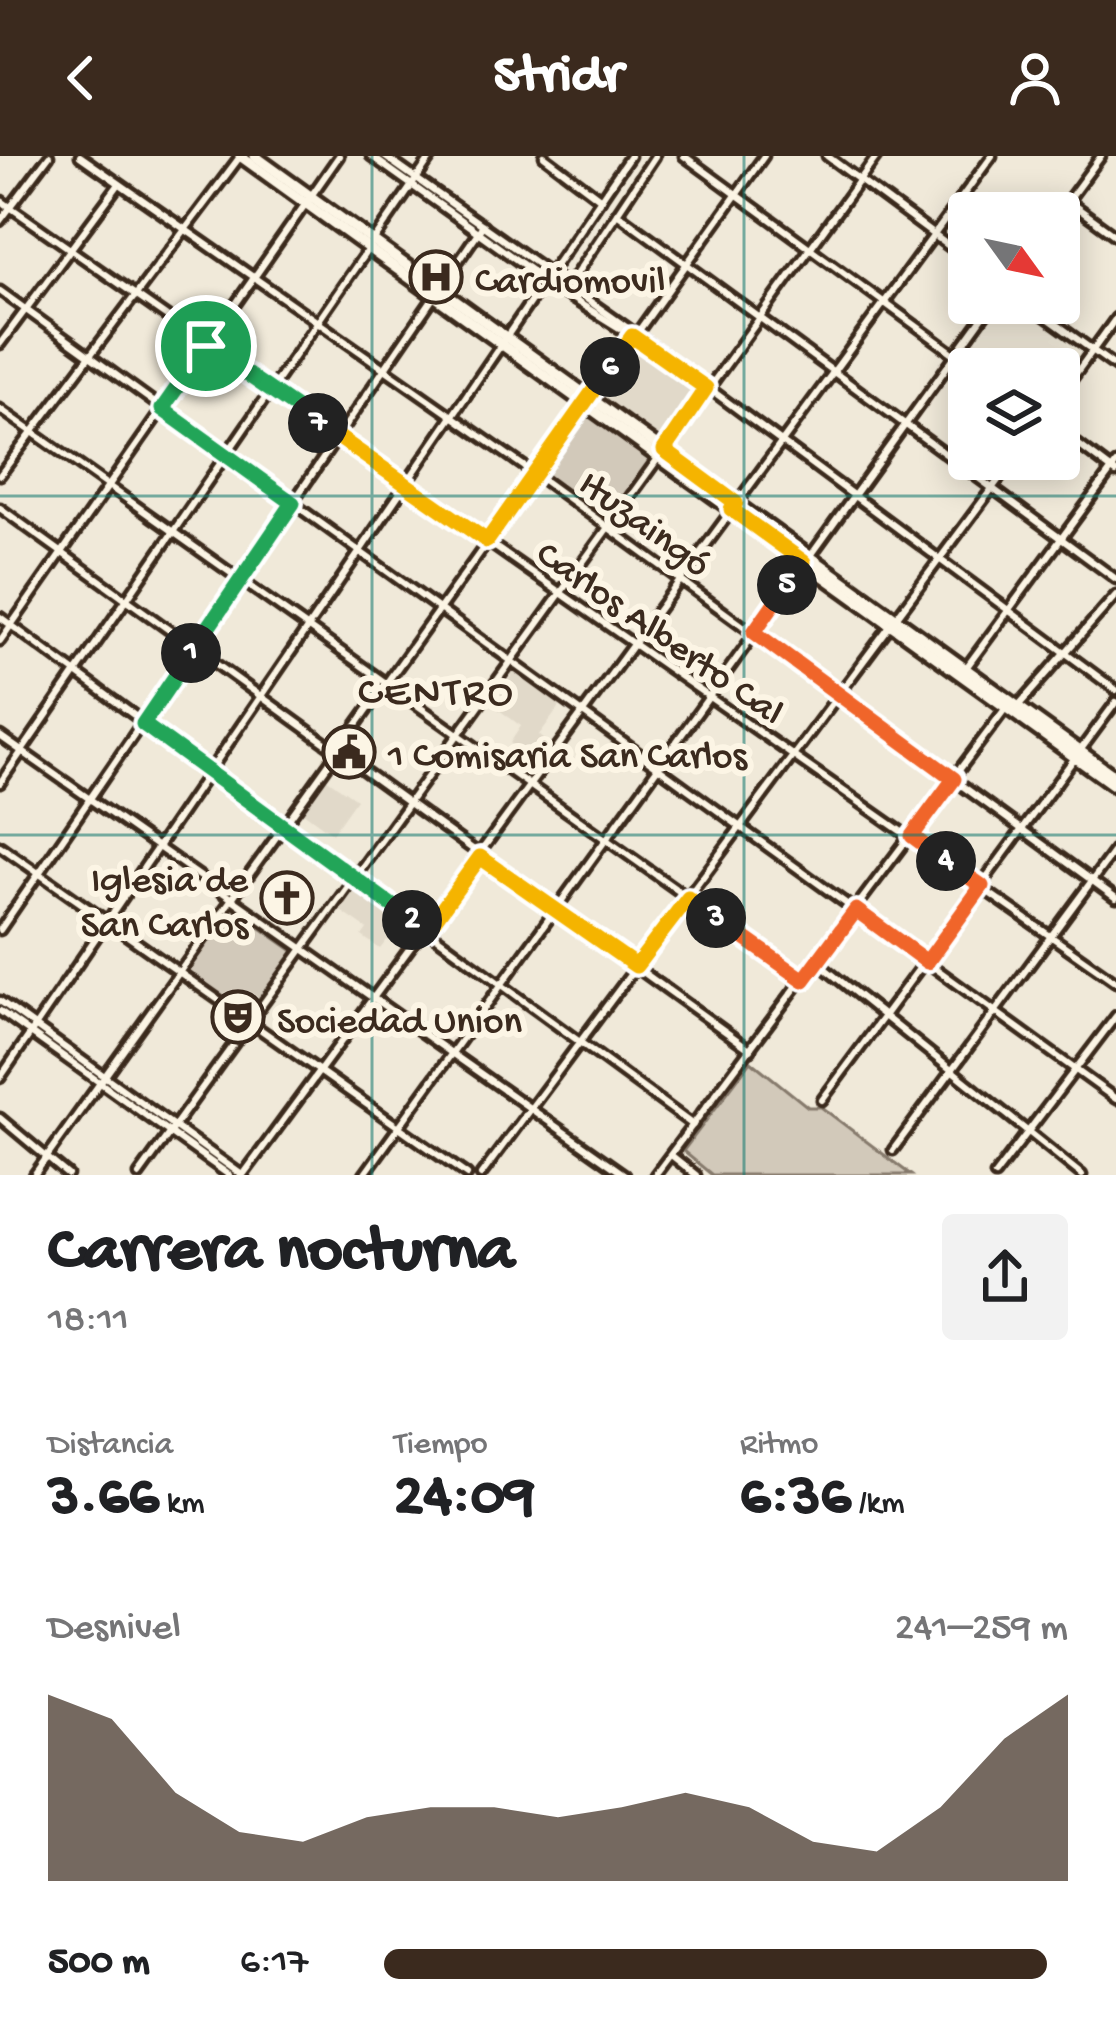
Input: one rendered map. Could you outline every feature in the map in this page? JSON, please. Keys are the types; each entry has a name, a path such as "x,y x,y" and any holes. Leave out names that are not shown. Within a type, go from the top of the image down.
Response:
{"main road":[{"path":"255,156 1116,787"},
{"path":"238,157 309,200"},
{"path":"1077,754 1116,777"}],"street":[{"path":"0,221 49,156"},
{"name":"Ituzaingó","path":"80,156 535,474 1116,898"},
{"path":"0,641 339,156"},
{"path":"371,156 706,388 1116,690"},
{"path":"384,156 413,182"},
{"path":"0,783 432,156"},
{"path":"544,156 601,199"},
{"path":"0,1078 630,156"},
{"path":"566,290 655,156"},
{"path":"684,156 948,350"},
{"path":"34,1175 764,156"},
{"path":"827,156 948,245"},
{"path":"139,1175 877,156"},
{"path":"0,1001 34,1030 243,1175 376,1000 990,156"},
{"path":"1075,192 1101,156"},
{"path":"0,475 238,157"},
{"path":"0,344 119,184"},
{"name":"Carlos Alberto Cal","path":"0,200 1116,982"},
{"path":"1080,210 1116,236"},
{"path":"617,213 1116,579"},
{"path":"0,930 480,229"},
{"path":"0,292 1116,1099"},
{"path":"1080,368 1116,318"},
{"path":"1056,324 1116,368"},
{"path":"364,1175 948,364"},
{"path":"0,409 804,980"},
{"path":"963,671 1115,469 1080,445"},
{"path":"481,1175 998,480"},
{"path":"0,508 751,1050"},
{"path":"655,1175 1011,706 1116,595"},
{"path":"0,616 693,1125"},
{"path":"822,1100 1116,702"},
{"path":"0,736 625,1175"},
{"path":"0,846 467,1175"},
{"path":"892,1150 1116,848"},
{"path":"817,962 1082,1175"},
{"path":"0,1011 34,1030"},
{"path":"995,1175 1116,1016"},
{"path":"0,1118 68,1175"},
{"path":"173,1129 230,1175"},
{"path":"671,1154 696,1175"}],"shaded area":[{"path":"633,345 694,387 658,438 599,392"},
{"path":"584,408 655,459 610,523 538,472"},
{"path":"513,672 561,705 539,735 553,747 540,765 510,743 521,726 495,707"},
{"path":"323,776 356,799 332,833 299,809"},
{"path":"355,885 421,932 406,952 387,940 380,949 362,936 367,929 338,909"},
{"path":"232,908 295,952 251,1017 187,972"},
{"path":"751,1061 808,1107 821,1107 911,1175 712,1175 683,1151"}],"place":[{"name":"Cardiomovil","path":"436,277"},
{"name":"1 Comisaria San Carlos","path":"349,752"},
{"name":"Iglesia de San Carlos","path":"287,898"},
{"name":"Sociedad Union","path":"238,1017"}],"district":[{"name":"CENTRO","path":"437,688"}],"route":[{"path":"632,336 706,388 664,450 736,503 731,509 804,562 754,632 954,779 912,836 982,886 927,962 856,910 804,980 688,898 636,966 480,857 427,930 143,724 293,503 162,409 206,346 487,541 632,336"}]}
